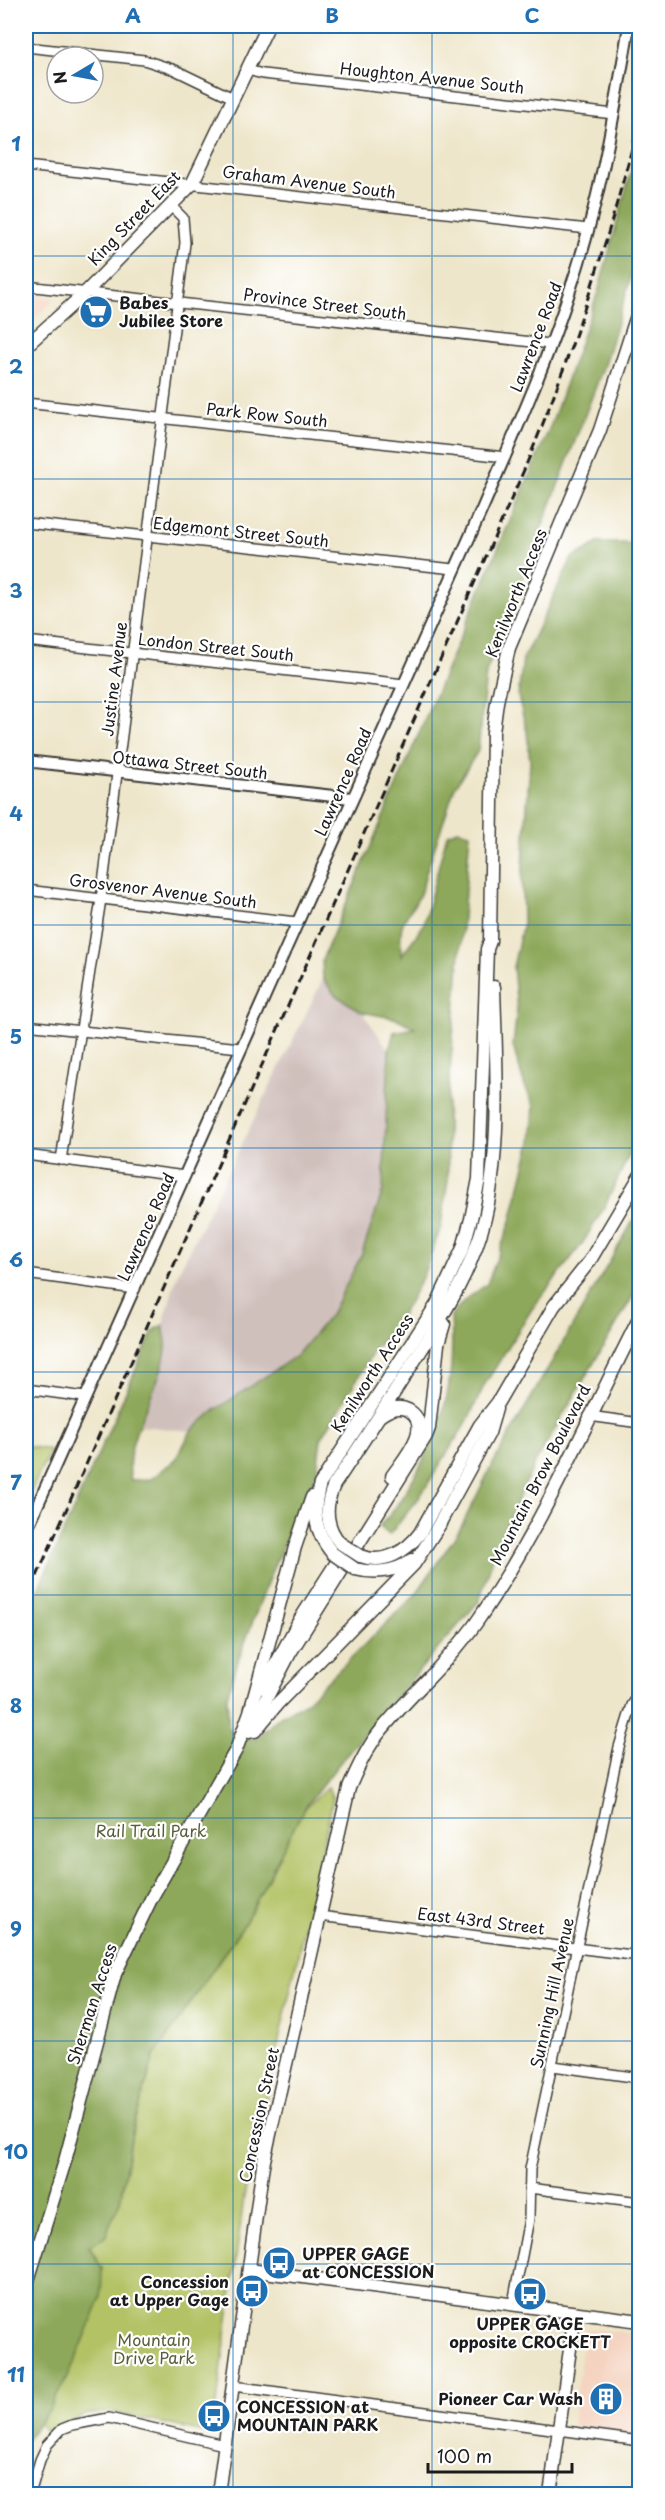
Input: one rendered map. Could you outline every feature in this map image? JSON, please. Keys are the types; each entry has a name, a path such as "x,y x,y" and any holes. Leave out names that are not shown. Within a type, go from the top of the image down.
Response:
{"main road":[{"name":"King Street East","path":"26,346 85,293 192,184 268,26"},
{"name":"Kenilworth Access","path":"358,1562 332,1553 319,1532 315,1516 316,1498 320,1484 437,1304 463,1248 479,1179 487,949 490,942 493,732 502,676 509,648 600,430 639,306"},
{"name":"Kenilworth Access","path":"358,1562 340,1543 328,1516 330,1494 453,1300 472,1258 485,1218 493,1164 496,1063 493,948 490,942"},
{"path":"358,1562 385,1558 403,1551 411,1544 427,1521 480,1425 498,1402 548,1315 589,1262 639,1176"},
{"path":"245,1740 302,1633 426,1436 429,1428 440,1335 453,1300"},
{"name":"Mountain Brow Boulevard","path":"367,1751 475,1625 517,1562 639,1317"},
{"path":"236,1750 414,1564 440,1524 489,1433 498,1402"},
{"path":"250,1712 299,1621 418,1432 415,1416 406,1410 393,1409 378,1418"},
{"path":"236,1750 250,1712 298,1537 309,1504 320,1484"},
{"path":"358,1562 377,1572 405,1565 417,1555 440,1524"},
{"name":"Sherman Access","path":"26,2287 62,2171 116,1974 152,1897 236,1750"},
{"name":"Concession Street","path":"218,2494 263,2165 349,1788 367,1751"},
{"path":"249,2270 639,2321"},
{"path":"550,2494 576,2313"}],"street":[{"name":"Lawrence Road","path":"26,1532 351,798 505,457 572,287 588,229 614,114 629,26"},
{"path":"26,47 144,60 175,70 233,98"},
{"name":"Houghton Avenue South","path":"247,70 263,74 614,114"},
{"name":"Graham Avenue South","path":"26,166 588,229"},
{"name":"Justine Avenue","path":"61,1160 101,899 186,232 183,218 171,206"},
{"name":"Province Street South","path":"26,286 550,344"},
{"name":"Park Row South","path":"26,404 505,457"},
{"name":"Edgemont Street South","path":"26,523 147,538 454,569"},
{"name":"London Street South","path":"26,641 404,684"},
{"name":"Ottawa Street South","path":"26,761 351,798"},
{"name":"Grosvenor Avenue South","path":"26,890 296,922"},
{"path":"26,1025 240,1048"},
{"path":"26,1155 185,1176"},
{"path":"26,1274 135,1289"},
{"path":"26,1389 85,1397"},
{"path":"589,1416 639,1423"},
{"name":"Sunning Hill Avenue","path":"513,2303 529,2219 530,2169 619,1747 632,1705 639,1693"},
{"name":"East 43rd Street","path":"319,1916 639,1956"},
{"path":"553,2066 639,2078"},
{"path":"529,2188 639,2202"},
{"path":"233,2386 639,2441"},
{"path":"30,2494 46,2445 63,2429 72,2425 109,2418 224,2445"}],"shaded area":[{"path":"26,295 56,298 26,327"},
{"path":"323,979 335,995 362,1012 389,1050 383,1190 362,1254 331,1314 296,1356 215,1410 191,1431 140,1426 159,1378 167,1347 163,1325 177,1275"},
{"path":"585,2328 639,2334 639,2383 633,2435 574,2426 572,2423"}],"green space":[{"name":"Rail Trail Park","path":"639,142 639,252 603,368 486,673 478,751 455,787 422,890 403,923 401,931 401,956 423,926 447,834 458,830 470,833 447,1108 448,1180 441,1227 423,1276 396,1325 375,1349 321,1439 317,1470 271,1573 238,1661 227,1696 229,1731 255,1740 280,1716 305,1703 416,1594 459,1531 491,1467 633,1221 639,1222 639,1286 536,1461 499,1540 479,1601 338,1765 303,1810 246,1921 154,2056 132,2133 120,2201 105,2237 89,2246 102,2269 101,2298 76,2359 49,2411 26,2440 26,1616 153,1331 163,1325 166,1349 163,1365 136,1432 129,1464 131,1480 151,1479 176,1459 191,1431 215,1410 296,1356 331,1314 362,1254 383,1190 389,1050 394,1032 415,1028 398,1019 362,1012 335,995 323,979 322,960 552,422 598,292"},
{"path":"598,543 628,543 639,547 639,1134 603,1210 582,1244 532,1309 485,1384 468,1420 419,1498 389,1535 379,1526 395,1508 416,1474 442,1415 452,1359 451,1315 465,1300 487,1284 511,1221 531,1142 534,1106 524,1084 513,1046 517,1009 513,967 523,923 522,880 530,762 527,732 518,696 523,659 572,558"},
{"path":"26,1446 50,1450 26,1503"},
{"name":"Mountain Drive Park","path":"328,1787 333,1799 244,2197 213,2434 111,2412 85,2415 47,2432 39,2423 76,2359 102,2269 89,2245 120,2201 132,2133 154,2056 246,1921 303,1810"}],"railway":[{"path":"26,1601 524,470 574,340 616,208 640,118"}],"place":[{"name":"Babes Jubilee Store","path":"96,312"},
{"name":"UPPER GAGE at CONCESSION","path":"279,2263"},
{"name":"Concession at Upper Gage","path":"252,2291"},
{"name":"UPPER GAGE opposite CROCKETT","path":"530,2294"},
{"name":"Pioneer Car Wash","path":"606,2399"},
{"name":"CONCESSION at MOUNTAIN PARK","path":"214,2416"}]}
